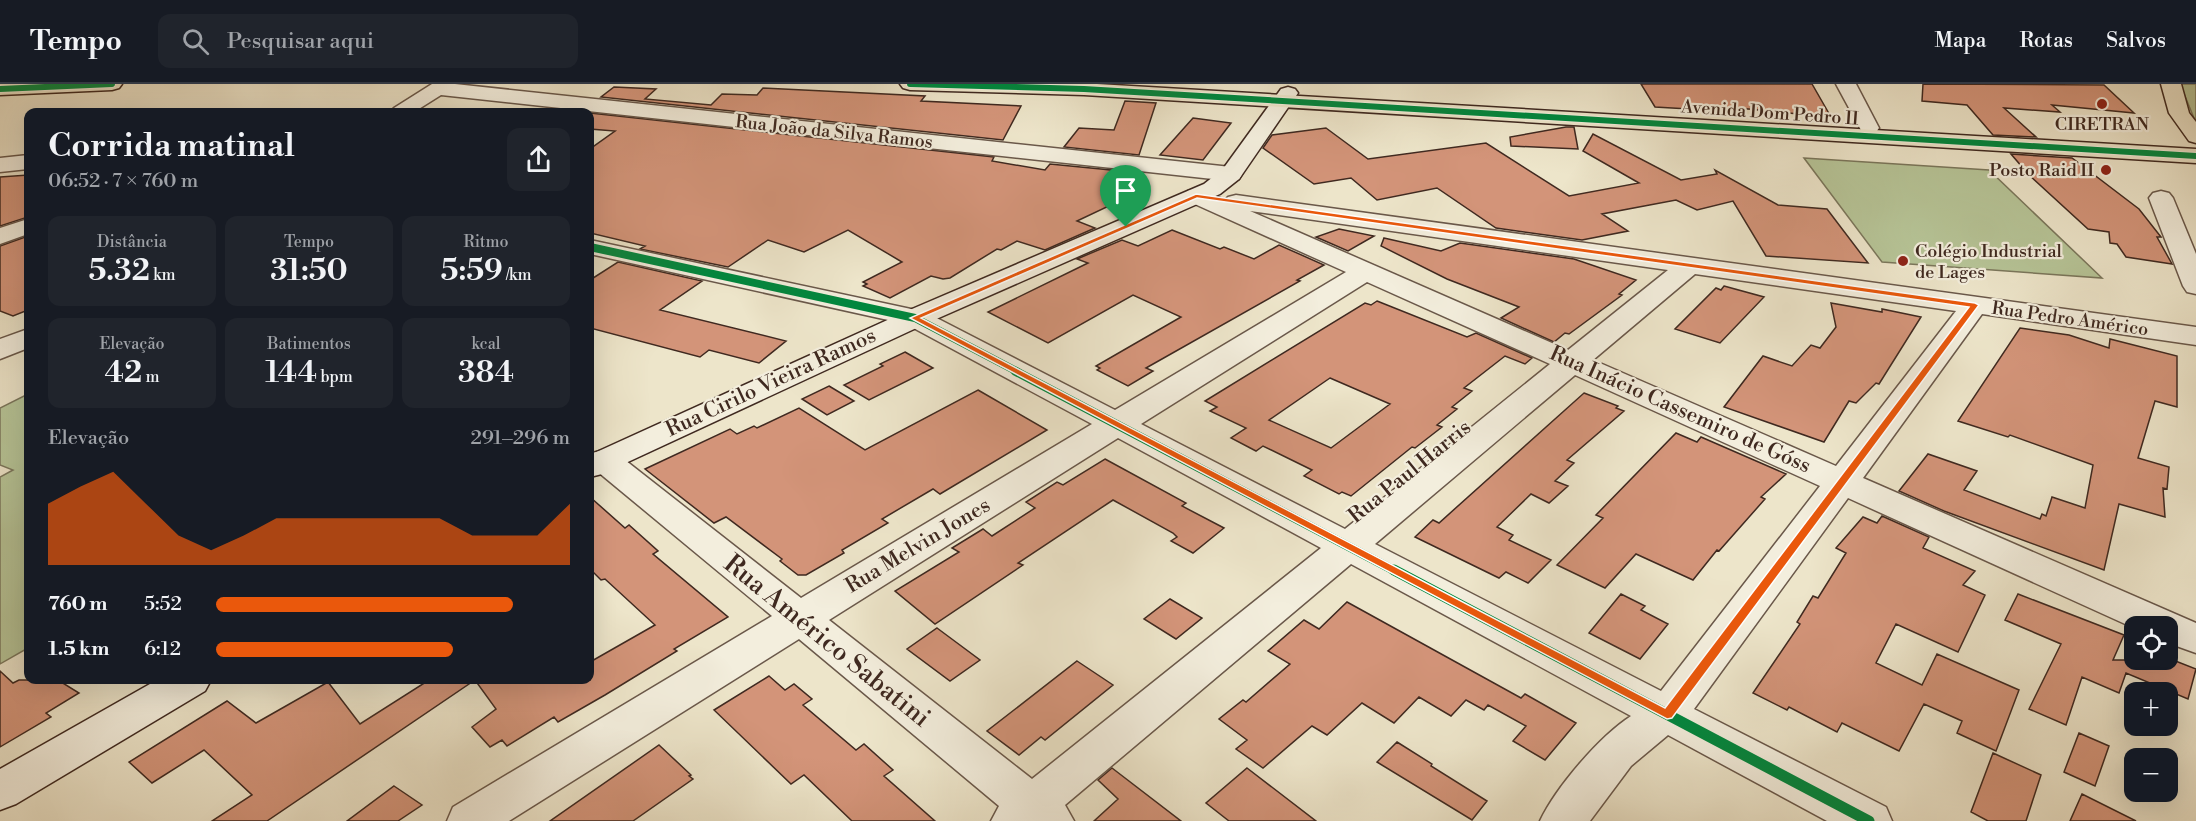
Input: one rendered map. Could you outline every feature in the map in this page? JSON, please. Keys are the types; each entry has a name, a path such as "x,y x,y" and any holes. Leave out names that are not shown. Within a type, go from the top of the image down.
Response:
{"main road":[{"path":"0,88 112,84"},
{"name":"Avenida Dom Pedro II","path":"910,84 1288,92 2196,156"},
{"name":"Avenida Dom Pedro II","path":"1139,84 2196,148"},
{"path":"2171,84 2179,113 2196,137"}],"street":[{"path":"1846,84 1869,128"},
{"path":"407,108 441,87"},
{"name":"Rua João da Silva Ramos","path":"441,87 1231,174"},
{"name":"Rua Cirilo Vieira Ramos","path":"597,463 915,318 1212,189 1231,174 1288,92"},
{"path":"0,165 24,162"},
{"name":"Rua Pedro Américo","path":"1196,196 2196,336"},
{"name":"Rua Inácio Cassemiro de Góss","path":"1196,196 2196,639"},
{"path":"2161,198 2196,286"},
{"path":"0,237 24,228"},
{"path":"594,248 915,318 1869,821"},
{"name":"Rua Paul Harris","path":"1032,816 1348,546 1690,265"},
{"name":"Rua Melvin Jones","path":"470,821 1366,271"},
{"path":"1563,821 1615,754 1640,732 1667,714 1975,305"},
{"name":"Rua Américo Sabatini","path":"597,463 800,618 1032,816"},
{"path":"0,791 183,684"}],"green space":[{"path":"2180,84 2196,84 2196,123"},
{"path":"1804,158 1989,170 2102,278 1882,262"},
{"path":"24,396 24,650 0,664 0,477 13,470 0,465 0,408"}],"building":[{"path":"1641,84 1812,84 1831,117 1737,108 1740,112 1655,107"},
{"path":"1923,84 2104,85 2134,113 2052,105 2060,112 2004,108 2036,137 1993,135 1967,105 1922,101"},
{"path":"614,87 656,89 645,99 711,105 722,94 757,95 763,88 925,96 921,101 1021,106 1003,140 601,97"},
{"path":"1125,101 1156,103 1139,155 1064,147 1079,128 1114,130"},
{"path":"594,113 994,157 992,161 1045,170 1050,164 1131,172 1111,205 1077,221 1095,228 1045,250 1017,241 1001,250 997,249 950,278 931,276 890,298 863,286 867,284 863,282 902,262 848,230 804,252 768,240 728,267 640,249 645,246 594,234 594,146 615,131 594,129"},
{"path":"1193,118 1231,123 1203,160 1160,155"},
{"path":"1574,127 1578,149 1511,146 1510,137"},
{"path":"1326,128 1368,159 1486,143 1569,196 1639,183 1583,151 1593,134 1681,180 1717,174 1715,170 1778,205 1827,209 1868,263 1766,256 1733,201 1697,210 1676,200 1602,214 1628,231 1582,240 1496,228 1437,188 1377,200 1351,178 1314,184 1263,148 1272,135"},
{"path":"2011,154 2072,158 2139,209 2161,237 2157,237 2172,264 2126,257 2117,244 2110,243 2109,232 2088,229 2029,175"},
{"path":"24,175 24,218 0,226 0,177"},
{"path":"1339,229 1374,236 1348,251 1316,237"},
{"path":"1172,230 1220,249 1224,247 1254,259 1279,245 1324,265 1297,280 1300,281 1146,368 1153,371 1128,386 1097,370 1100,368 1096,366 1181,317 1133,295 1048,343 988,312 1088,263 1077,259 1122,240 1138,246"},
{"path":"24,237 24,312 13,316 0,311 0,246"},
{"path":"1384,238 1441,251 1460,243 1574,259 1636,280 1619,294 1622,295 1569,334 1565,333 1554,342 1501,318 1519,307 1447,279 1381,246"},
{"path":"618,262 702,281 660,310 786,341 759,363 709,350 700,357 594,329 594,277"},
{"path":"1724,286 1764,297 1720,343 1675,329 1716,288 1721,290"},
{"path":"1377,301 1467,337 1476,333 1532,358 1525,364 1505,356 1464,388 1472,391 1452,407 1457,409 1437,425 1442,427 1415,448 1412,447 1351,496 1342,492 1339,494 1304,476 1312,470 1263,446 1256,451 1231,438 1246,428 1210,411 1217,407 1205,401 1365,303 1371,305","holes":["1330,378 1390,404 1331,448 1269,420"]},
{"path":"1831,303 1882,312 1882,309 1921,317 1879,384 1876,383 1856,403 1849,401 1824,442 1724,407 1763,356 1792,366 1811,345 1820,348 1836,327"},
{"path":"2020,328 2069,335 2109,348 2110,339 2177,356 2177,407 2155,401 2138,458 2169,467 2167,489 2163,488 2165,517 2119,504 2104,570 1944,511 1899,491 1928,454 1977,471 1964,490 2040,519 2042,514 2046,516 2052,497 2085,508 2093,465 2010,435 2008,437 1958,421"},
{"path":"905,352 933,368 869,400 844,385 883,366 880,364"},
{"path":"829,386 854,401 827,415 802,399"},
{"path":"978,390 1047,430 940,494 933,489 882,519 888,523 842,550 844,553 806,575 798,575 780,561 782,559 726,517 714,523 645,469 730,429 737,434 754,426 757,428 799,408 865,450"},
{"path":"1584,393 1618,406 1616,408 1624,411 1567,460 1574,463 1555,481 1568,486 1549,503 1531,494 1497,527 1513,535 1509,540 1551,560 1528,583 1506,572 1499,578 1415,537 1433,520 1439,523"},
{"path":"1676,433 1697,442 1701,437 1786,474 1761,497 1765,499 1719,551 1717,550 1693,580 1636,554 1605,588 1557,565 1603,518 1596,515"},
{"path":"1105,459 1186,503 1182,506 1224,528 1193,553 1171,541 1177,537 1173,533 1113,500 1018,563 1023,565 935,624 895,591 959,552 952,548 983,529 992,536 1035,508 1026,502 1057,482 1063,485"},
{"path":"594,501 625,528 629,525 658,551 653,554 728,617 674,649 677,651 605,695 558,722 554,717 507,746 502,740 490,747 472,727 496,709 478,684 594,684 594,660 655,625 605,579 601,580 594,573"},
{"path":"1882,516 1929,537 1923,548 1975,571 1963,585 1985,595 1958,652 1896,624 1876,663 1922,685 1937,654 2019,690 1996,751 1957,733 1962,721 1924,704 1899,751 1842,723 1837,732 1789,707 1787,710 1753,693 1800,624 1797,622 1813,596 1818,598 1846,553 1836,548 1863,517 1877,523"},
{"path":"1621,594 1645,606 1641,610 1668,624 1640,659 1589,633"},
{"path":"2018,594 2124,635 2113,660 2124,660 2124,670 2178,670 2178,662 2196,669 2188,699 2178,695 2178,682 2147,682 2126,673 2119,693 2082,677 2066,725 2029,709 2061,644 2005,620"},
{"path":"1170,599 1202,618 1176,639 1144,619"},
{"path":"1347,602 1521,698 1525,694 1576,723 1545,760 1513,741 1526,726 1488,705 1484,710 1466,700 1451,716 1419,697 1394,723 1362,703 1327,735 1312,726 1263,768 1236,749 1247,740 1219,719 1243,700 1246,702 1290,664 1268,651 1304,620 1319,629"},
{"path":"937,628 980,660 950,681 907,649"},
{"path":"1077,661 1113,685 1045,740 1041,737 1019,755 987,731"},
{"path":"0,671 13,683 24,680 24,684 64,684 79,693 46,713 51,717 0,747"},
{"path":"769,676 785,690 794,684 812,699 803,705 856,750 864,744 893,770 884,776 935,821 852,821 804,775 791,784 714,710"},
{"path":"324,684 330,684 360,724 423,684 469,684 267,821 212,821 252,795 204,750 152,783 129,762 227,701 256,723"},
{"path":"2079,733 2109,746 2095,786 2064,772"},
{"path":"1397,742 1487,801 1472,820 1377,762"},
{"path":"659,745 693,779 633,821 550,821"},
{"path":"1993,753 2041,775 2026,821 1988,821 1971,812"},
{"path":"1112,768 1181,821 1094,821 1118,799 1098,780"},
{"path":"1247,768 1316,821 1229,821 1206,803"},
{"path":"394,786 422,805 398,821 347,821"},
{"path":"2082,794 2136,821 2070,821"}],"cycle path":[{"path":"0,89 112,84"},
{"path":"910,84 1084,89 2196,156"},
{"path":"594,248 915,318 1869,821"}],"place":[{"name":"CIRETRAN","path":"2102,104"},
{"name":"Posto Raid II","path":"2106,170"},
{"name":"Colégio Industrial de Lages","path":"1903,261"}],"route":[{"path":"1196,196 1975,305 1667,714 915,318 1126,227 1196,196"}]}
